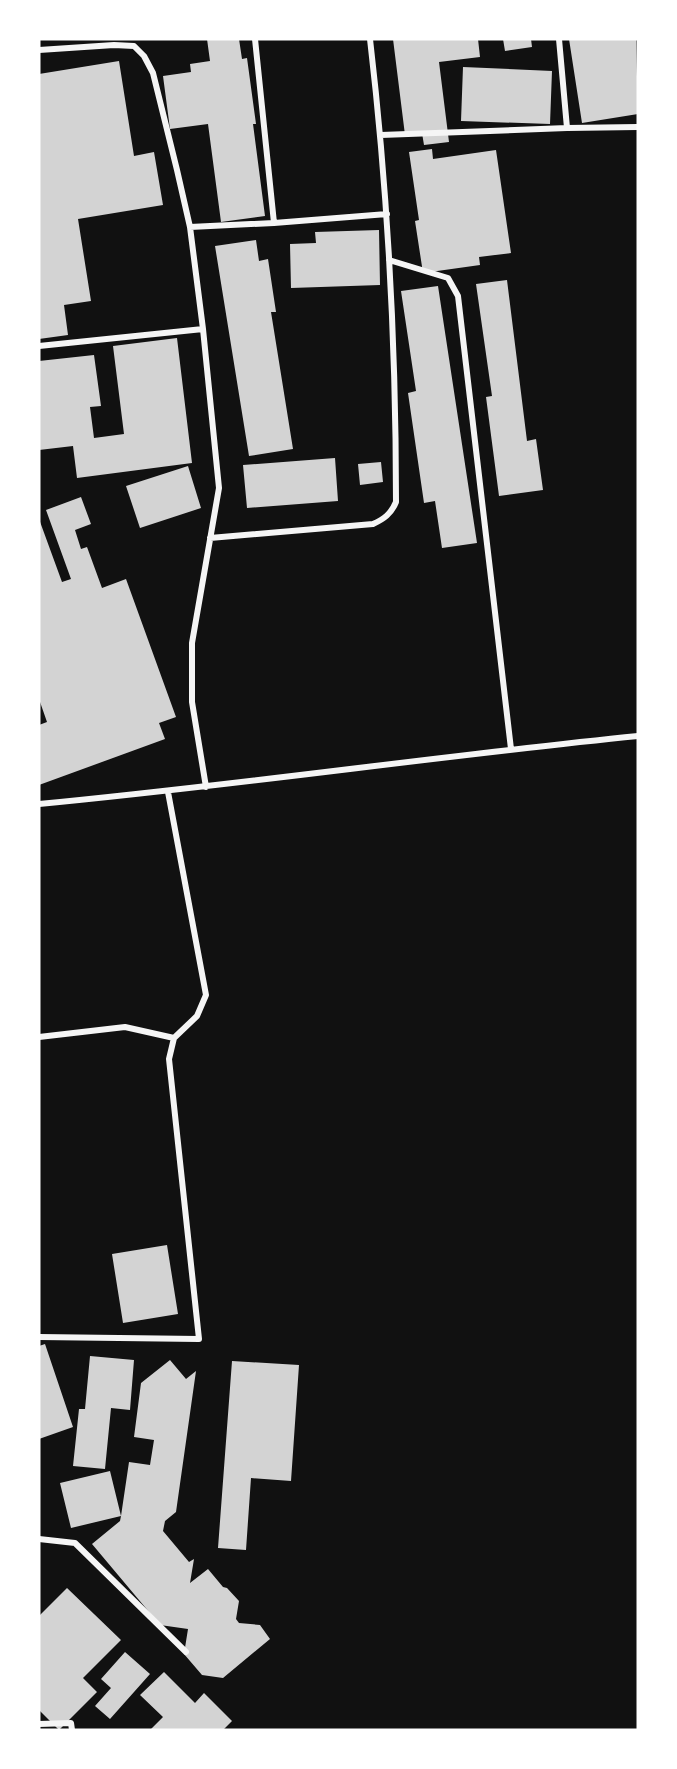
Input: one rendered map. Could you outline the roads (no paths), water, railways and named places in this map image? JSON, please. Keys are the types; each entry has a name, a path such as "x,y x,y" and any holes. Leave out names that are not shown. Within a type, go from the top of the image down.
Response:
{"street":[{"path":"255,39 274,223"},
{"path":"210,538 372,524 383,519 392,511 396,502 393,311 381,135 370,39"},
{"path":"559,39 567,128"},
{"path":"39,50 114,45 134,46 144,56 153,73 190,227 219,488 192,643 192,702 206,787"},
{"path":"381,135 638,127"},
{"path":"190,227 274,223 387,213"},
{"path":"389,260 448,279 458,296 511,749"},
{"path":"39,346 203,329"},
{"path":"39,804 168,792 511,749 638,736"},
{"path":"39,1337 199,1339 169,1059 174,1038 197,1016 206,995 168,792"},
{"path":"39,1037 125,1027 174,1038"},
{"path":"39,1539 75,1543 186,1652"},
{"path":"39,1724 71,1723 72,1730"}]}
